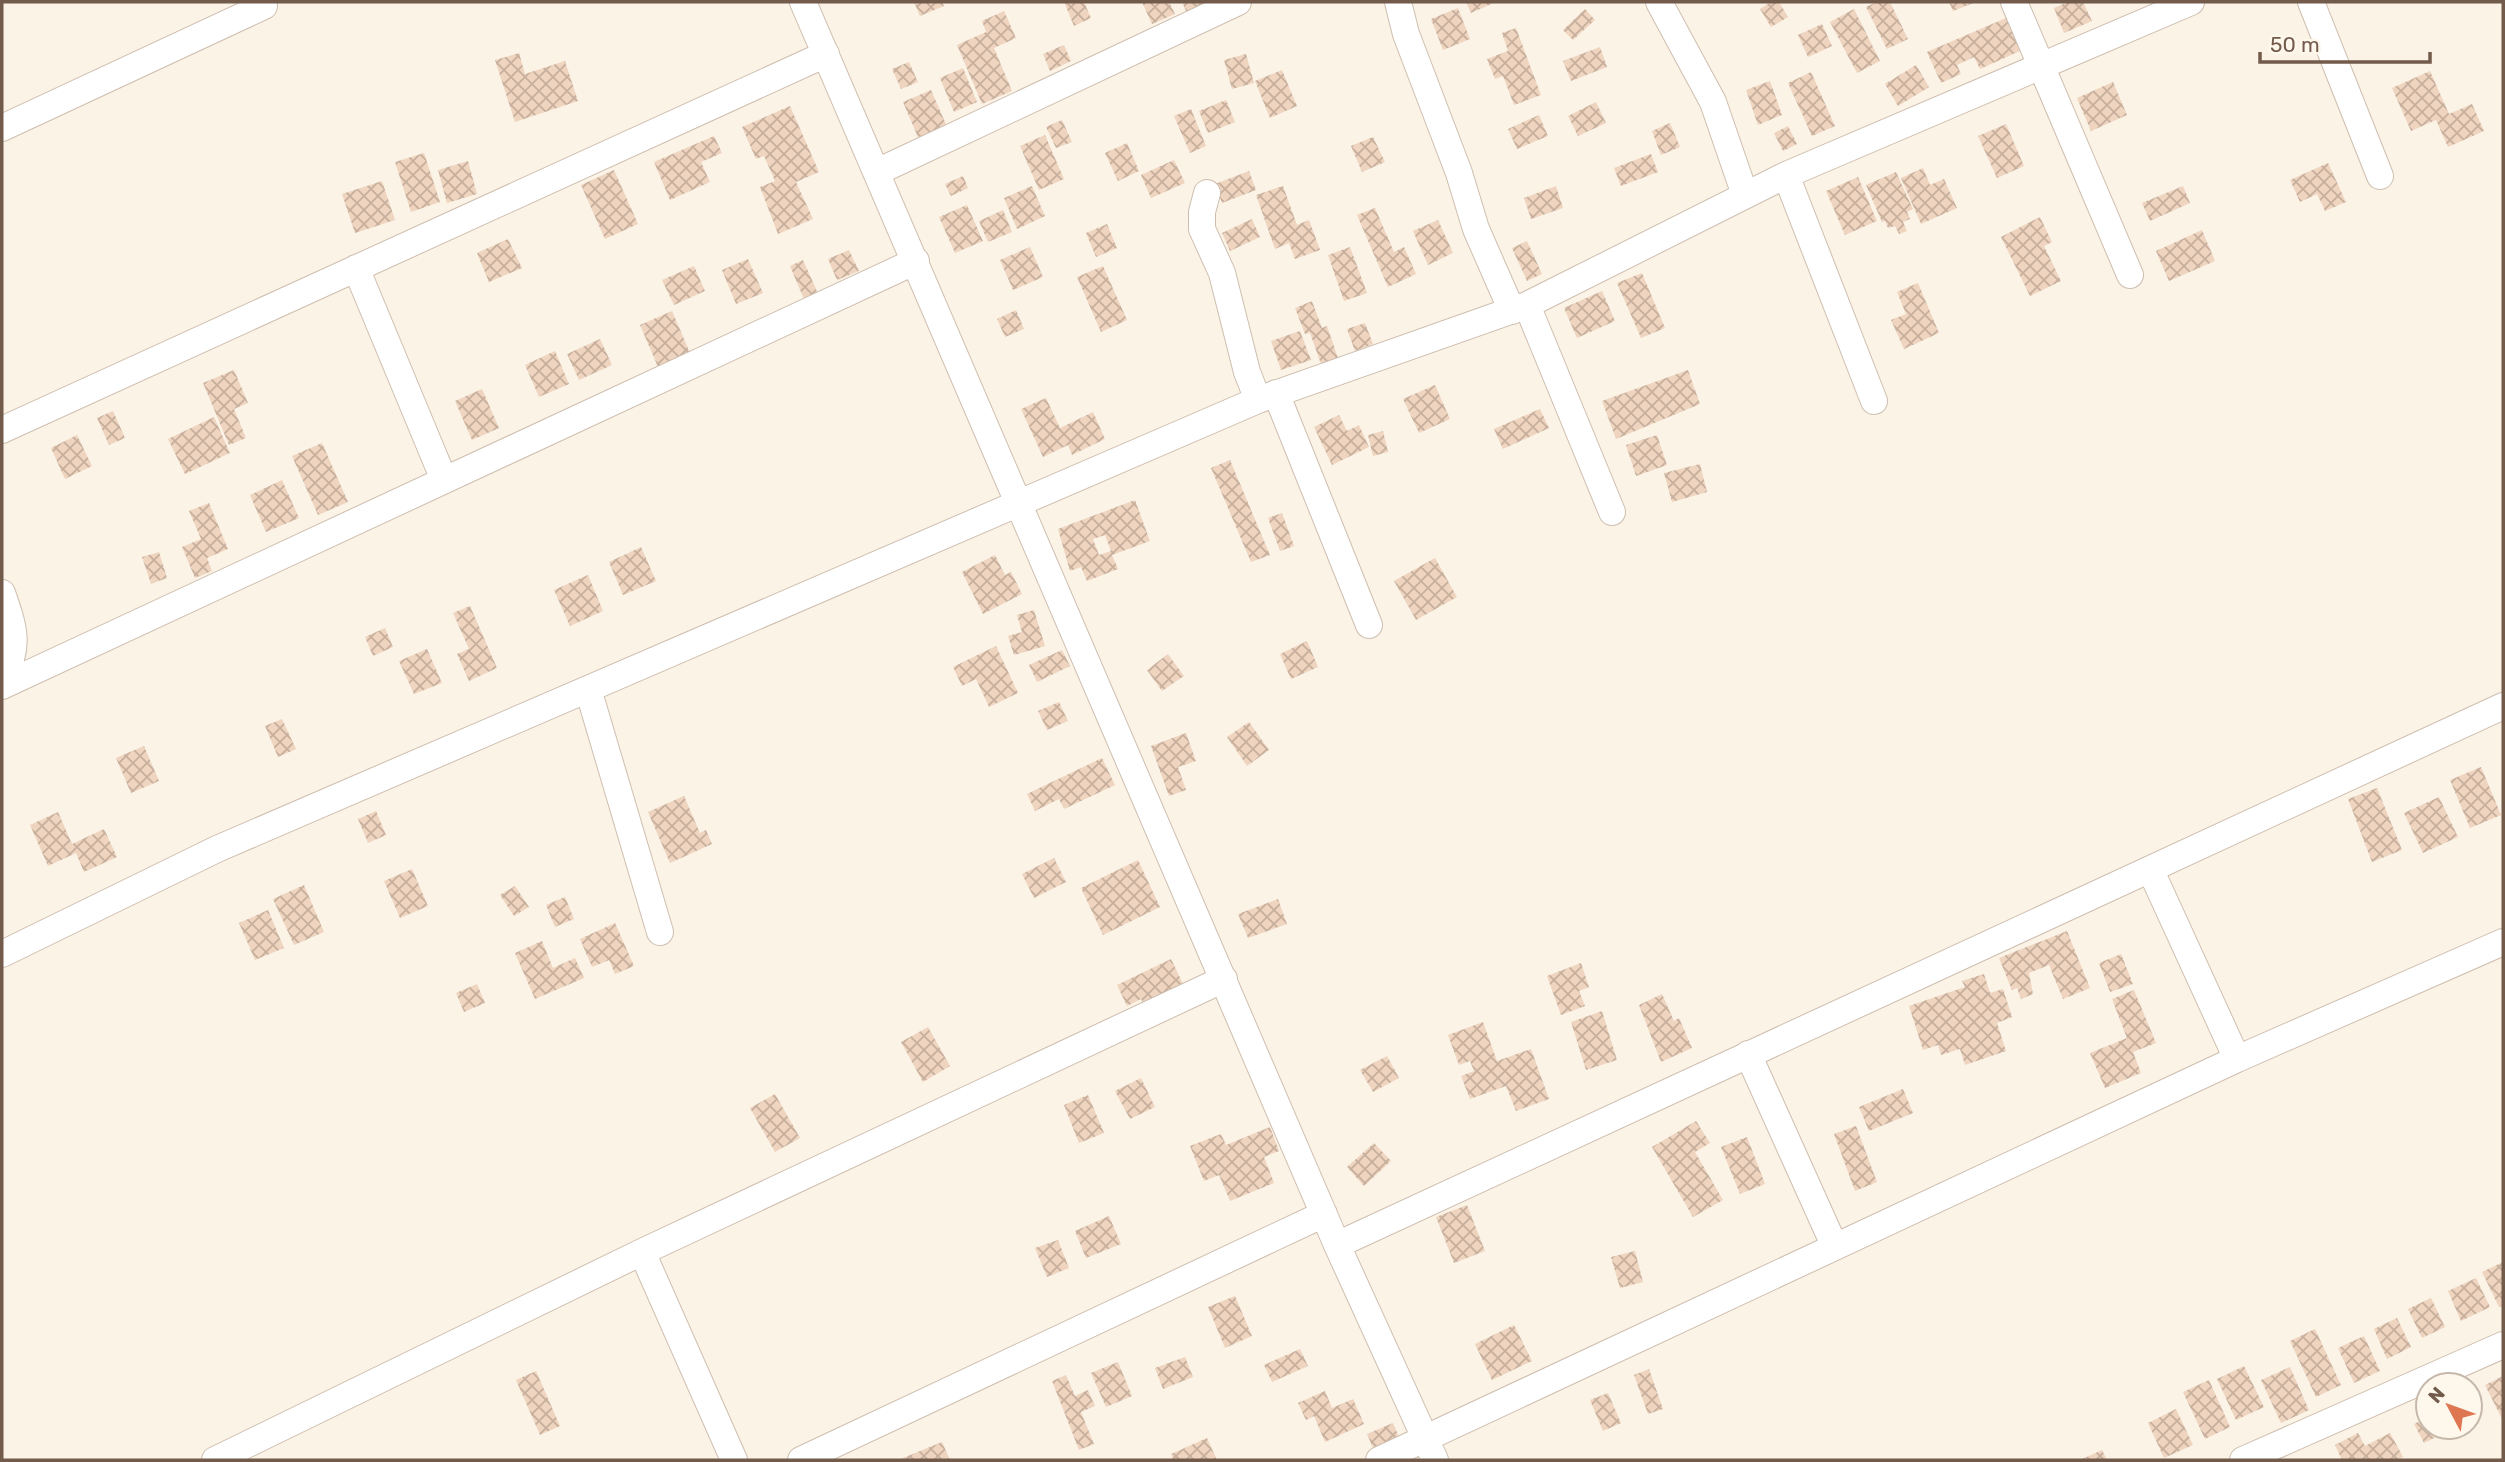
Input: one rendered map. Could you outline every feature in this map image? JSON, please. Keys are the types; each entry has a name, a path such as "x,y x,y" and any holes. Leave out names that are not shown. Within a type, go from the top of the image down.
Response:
{"street":[{"path":"803,2 1337,1245 1430,1449"},
{"path":"877,172 1238,2"},
{"path":"1398,2 1406,34 1459,173 1476,229 1520,308 1612,512"},
{"path":"1660,2 1713,102 1745,195"},
{"path":"2014,2 2130,275"},
{"path":"2,954 217,849 1267,396 1520,308 1786,175 2191,2"},
{"path":"2311,2 2380,176"},
{"path":"2,128 264,6"},
{"path":"2,430 826,54"},
{"path":"1786,175 1874,401"},
{"path":"1207,193 1202,229 1222,273 1247,372 1267,396 1369,625"},
{"path":"2,684 916,261"},
{"path":"356,268 444,480"},
{"path":"2,593 14,627 14,658 2,684"},
{"path":"588,689 660,932"},
{"path":"1337,1245 2503,706"},
{"path":"2151,871 2236,1059"},
{"path":"1379,1460 1430,1449 1834,1245 2236,1059 2503,942"},
{"path":"215,1460 642,1252 1224,979"},
{"path":"1748,1054 1834,1245"},
{"path":"801,1460 1324,1214"},
{"path":"642,1252 734,1460"},
{"path":"2244,1460 2503,1345"}],"building":[{"path":"914,2 942,2 944,6 920,16"},
{"path":"1064,2 1084,2 1091,18 1074,26"},
{"path":"1142,2 1169,2 1175,14 1152,24"},
{"path":"1182,2 1207,2 1208,4 1187,13"},
{"path":"1466,2 1496,2 1471,13"},
{"path":"1771,2 1779,2 1788,17 1771,27 1760,9"},
{"path":"1877,2 1890,2 1908,39 1887,49 1866,7"},
{"path":"1949,2 1976,2 1953,11"},
{"path":"2068,2 2083,2 2092,21 2064,33 2054,8"},
{"path":"1458,8 1470,39 1443,50 1431,19"},
{"path":"1585,9 1595,20 1573,40 1563,30"},
{"path":"1854,9 1880,61 1857,73 1830,22"},
{"path":"1004,11 1016,38 994,48 1012,91 982,104 957,45 986,32 982,21"},
{"path":"2006,18 2020,51 1980,69 1974,57 1957,65 1961,74 1941,83 1927,52"},
{"path":"1822,24 1832,46 1808,57 1798,35"},
{"path":"1516,28 1541,95 1514,105 1503,76 1495,79 1487,59 1508,51 1502,33"},
{"path":"1064,45 1071,61 1050,71 1043,54"},
{"path":"1600,47 1607,67 1571,81 1563,61"},
{"path":"519,53 525,74 565,61 578,101 515,122 495,60"},
{"path":"1246,54 1254,83 1232,89 1224,60"},
{"path":"909,62 918,82 901,89 892,69"},
{"path":"1916,65 1929,87 1898,106 1885,84"},
{"path":"963,68 977,102 954,112 940,78"},
{"path":"1282,70 1297,106 1270,118 1255,81"},
{"path":"2430,71 2449,114 2472,104 2484,131 2448,147 2436,120 2411,131 2392,88"},
{"path":"1811,72 1835,126 1812,136 1788,83"},
{"path":"1770,81 1782,115 1758,125 1746,90"},
{"path":"2113,82 2127,115 2091,131 2077,98"},
{"path":"931,90 948,129 920,142 903,102"},
{"path":"1226,100 1235,122 1208,133 1199,111"},
{"path":"1596,102 1606,123 1578,136 1568,116"},
{"path":"790,106 819,172 796,182 813,219 778,234 760,187 775,181 764,156 756,159 742,127"},
{"path":"1191,109 1206,146 1190,153 1174,116"},
{"path":"1539,115 1548,136 1517,149 1508,129"},
{"path":"1062,120 1072,142 1056,148 1046,127"},
{"path":"1670,123 1680,147 1661,155 1652,131"},
{"path":"2006,124 2024,166 1997,178 1978,136"},
{"path":"1788,126 1797,144 1783,151 1774,133"},
{"path":"1045,135 1064,179 1039,190 1020,146"},
{"path":"714,136 722,153 701,162 710,182 670,200 654,162"},
{"path":"1373,137 1385,162 1362,172 1351,146"},
{"path":"1127,143 1139,171 1118,181 1105,153"},
{"path":"424,153 440,202 411,212 395,162"},
{"path":"1651,154 1658,172 1621,186 1614,168"},
{"path":"1174,160 1185,183 1151,198 1141,175"},
{"path":"468,161 477,194 447,203 438,170"},
{"path":"2328,163 2346,202 2325,211 2317,194 2300,202 2290,180"},
{"path":"1923,168 1930,185 1944,179 1957,208 1921,224 1901,178"},
{"path":"614,170 638,224 605,239 581,185"},
{"path":"1249,171 1256,190 1222,203 1215,184"},
{"path":"1896,172 1913,209 1907,212 1910,219 1903,222 1907,231 1899,234 1895,226 1888,228 1885,221 1882,222 1866,185"},
{"path":"963,176 968,188 951,196 945,184"},
{"path":"1858,177 1877,221 1845,235 1826,191"},
{"path":"382,181 395,220 355,233 342,194"},
{"path":"1032,186 1045,216 1017,229 1004,198"},
{"path":"1283,186 1297,225 1309,220 1320,250 1295,259 1289,243 1275,249 1256,195"},
{"path":"1556,186 1563,208 1531,219 1524,198"},
{"path":"2183,186 2190,203 2150,221 2142,203"},
{"path":"967,205 983,241 955,253 939,217"},
{"path":"1375,208 1394,252 1404,247 1416,274 1388,287 1357,215"},
{"path":"1003,210 1012,232 988,242 979,221"},
{"path":"2040,217 2052,242 2044,246 2061,281 2030,296 2001,237"},
{"path":"1252,219 1260,237 1230,251 1222,233"},
{"path":"1438,220 1453,253 1428,265 1413,231"},
{"path":"1107,224 1117,248 1096,257 1086,233"},
{"path":"2202,230 2215,261 2169,281 2156,251"},
{"path":"508,239 522,268 489,282 477,253"},
{"path":"1527,241 1542,274 1527,281 1512,248"},
{"path":"1030,247 1043,277 1013,290 1000,260"},
{"path":"1350,247 1367,293 1344,301 1328,255"},
{"path":"849,250 859,271 837,280 828,259"},
{"path":"748,259 763,293 736,304 722,270"},
{"path":"803,260 820,298 806,304 790,266"},
{"path":"694,266 705,291 674,305 662,280"},
{"path":"1103,266 1127,320 1101,332 1077,277"},
{"path":"1642,273 1665,328 1641,338 1617,283"},
{"path":"1918,283 1939,333 1904,349 1891,320 1906,314 1897,292"},
{"path":"1602,291 1615,321 1577,338 1564,308"},
{"path":"1312,301 1322,328 1327,326 1338,358 1321,364 1310,333 1305,334 1295,308"},
{"path":"1016,310 1024,329 1005,337 997,319"},
{"path":"672,311 690,353 658,367 640,325"},
{"path":"1365,323 1373,344 1355,351 1347,329"},
{"path":"1300,331 1311,360 1281,370 1271,341"},
{"path":"600,339 612,365 579,380 567,354"},
{"path":"555,351 569,384 539,397 525,365"},
{"path":"234,370 248,403 234,409 246,438 229,445 203,383"},
{"path":"1688,370 1700,404 1616,439 1602,401"},
{"path":"1435,385 1450,419 1419,433 1403,399"},
{"path":"482,389 499,428 472,440 455,401"},
{"path":"1046,398 1060,428 1093,412 1105,439 1072,455 1068,445 1043,457 1021,409"},
{"path":"1540,409 1549,428 1503,449 1494,429"},
{"path":"113,411 125,438 109,445 97,418"},
{"path":"1339,415 1347,431 1359,425 1369,447 1332,465 1314,427"},
{"path":"214,417 230,453 185,474 168,439"},
{"path":"1383,431 1388,452 1373,456 1368,435"},
{"path":"77,435 92,466 65,479 51,448"},
{"path":"1657,435 1667,465 1636,476 1626,445"},
{"path":"322,443 348,502 318,515 292,456"},
{"path":"1230,460 1270,555 1251,562 1211,468"},
{"path":"1700,464 1707,492 1672,502 1664,473"},
{"path":"282,480 299,518 266,532 250,495"},
{"path":"1135,500 1150,541 1112,555 1118,569 1087,581 1081,567 1070,571 1058,529","holes":["1105,535 1111,551 1099,555 1093,539"]},
{"path":"209,503 228,549 207,558 212,571 195,578 182,547 201,539 189,511"},
{"path":"1282,513 1294,546 1280,551 1268,518"},
{"path":"641,547 656,581 623,595 609,562"},
{"path":"159,552 167,578 151,584 142,557"},
{"path":"995,555 1005,575 1011,572 1022,594 983,614 962,572"},
{"path":"1435,558 1457,597 1416,620 1394,581"},
{"path":"588,575 603,611 570,626 554,590"},
{"path":"470,606 497,668 469,681 457,654 469,649 453,613"},
{"path":"1034,610 1045,646 1014,655 1008,636 1022,632 1017,615"},
{"path":"385,628 393,647 373,656 365,637"},
{"path":"1307,641 1318,667 1291,679 1280,654"},
{"path":"996,646 1018,693 989,707 976,679 962,686 953,667"},
{"path":"427,649 442,683 414,694 399,661"},
{"path":"1062,650 1070,666 1037,682 1029,665"},
{"path":"1168,654 1184,676 1162,691 1147,670"},
{"path":"1059,702 1068,721 1047,730 1038,711"},
{"path":"282,719 296,749 278,757 265,726"},
{"path":"1249,722 1269,750 1247,766 1227,737"},
{"path":"1186,733 1196,761 1178,767 1186,790 1169,796 1151,746"},
{"path":"144,746 159,781 131,793 116,758"},
{"path":"1102,758 1115,785 1064,809 1059,799 1035,811 1027,794"},
{"path":"2481,767 2501,815 2470,828 2450,780"},
{"path":"2377,788 2402,850 2372,862 2348,799"},
{"path":"684,796 700,833 706,830 712,844 670,863 648,812"},
{"path":"2439,797 2458,837 2423,853 2404,813"},
{"path":"376,811 386,835 368,843 358,819"},
{"path":"58,812 72,844 104,829 117,857 84,872 76,853 48,866 30,825"},
{"path":"1054,858 1066,882 1034,898 1022,874"},
{"path":"1138,860 1160,907 1103,935 1081,888"},
{"path":"412,869 428,906 400,918 384,881"},
{"path":"304,885 324,932 294,945 273,899"},
{"path":"515,886 529,907 514,916 500,895"},
{"path":"565,897 574,919 555,927 546,905"},
{"path":"1278,899 1287,924 1248,938 1238,914"},
{"path":"268,910 284,948 255,960 239,923"},
{"path":"615,923 634,966 615,974 609,960 592,967 580,939"},
{"path":"2067,931 2090,988 2063,999 2049,965 2029,973 2033,994 2021,999 2017,988 2012,990 1999,958"},
{"path":"542,941 553,968 575,958 584,978 535,999 515,953"},
{"path":"2121,954 2133,984 2110,992 2099,963"},
{"path":"1171,959 1185,988 1145,1007 1141,999 1127,1006 1117,985"},
{"path":"1581,963 1589,987 1579,991 1585,1006 1561,1015 1547,976"},
{"path":"1984,974 1990,993 2003,989 2012,1017 1997,1023 2006,1051 1965,1065 1960,1049 1941,1055 1938,1045 1923,1050 1909,1006 1965,987 1962,981"},
{"path":"477,984 485,1003 464,1012 456,993"},
{"path":"2134,990 2156,1043 2133,1052 2141,1073 2105,1088 2090,1053 2127,1038 2112,999"},
{"path":"1662,994 1674,1021 1679,1018 1692,1048 1661,1062 1639,1005"},
{"path":"1602,1011 1617,1060 1586,1070 1571,1022"},
{"path":"1483,1022 1497,1061 1531,1049 1549,1099 1516,1111 1506,1086 1470,1099 1461,1076 1474,1071 1470,1061 1459,1065 1448,1035"},
{"path":"928,1027 950,1066 923,1082 901,1042"},
{"path":"1387,1056 1399,1078 1373,1092 1360,1070"},
{"path":"1141,1078 1155,1107 1130,1119 1115,1091"},
{"path":"1903,1089 1913,1113 1869,1131 1859,1107"},
{"path":"775,1094 800,1138 775,1152 750,1108"},
{"path":"1088,1095 1104,1133 1079,1143 1064,1105"},
{"path":"1696,1121 1710,1143 1695,1152 1723,1200 1693,1217 1652,1147"},
{"path":"1856,1126 1877,1182 1855,1191 1834,1134"},
{"path":"1270,1127 1279,1151 1264,1157 1274,1183 1230,1201 1219,1175 1204,1181 1190,1146 1221,1134 1226,1145"},
{"path":"1747,1137 1765,1184 1740,1194 1721,1147"},
{"path":"1374,1143 1391,1161 1364,1186 1347,1167"},
{"path":"1467,1205 1485,1251 1454,1263 1436,1217"},
{"path":"1109,1216 1121,1244 1086,1258 1075,1231"},
{"path":"1058,1240 1069,1268 1047,1277 1035,1248"},
{"path":"1635,1251 1643,1282 1620,1288 1611,1257"},
{"path":"2503,1262 2503,1306 2499,1307 2482,1272"},
{"path":"2476,1278 2490,1307 2461,1321 2448,1291"},
{"path":"1235,1296 1252,1336 1225,1348 1208,1307"},
{"path":"2431,1298 2445,1327 2422,1338 2408,1309"},
{"path":"2397,1318 2411,1347 2387,1359 2374,1329"},
{"path":"1514,1325 1532,1361 1492,1380 1475,1344"},
{"path":"2315,1329 2341,1385 2316,1397 2290,1341"},
{"path":"2364,1336 2380,1371 2354,1383 2338,1348"},
{"path":"1300,1349 1308,1366 1272,1382 1264,1365"},
{"path":"1185,1357 1193,1377 1163,1389 1155,1368"},
{"path":"1118,1362 1132,1396 1106,1407 1091,1373"},
{"path":"2244,1366 2264,1407 2236,1420 2217,1379"},
{"path":"2290,1367 2309,1410 2281,1423 2261,1380"},
{"path":"1649,1369 1663,1409 1648,1414 1634,1375"},
{"path":"536,1371 560,1426 540,1435 516,1380"},
{"path":"1066,1375 1075,1396 1088,1390 1095,1406 1081,1412 1094,1444 1079,1450 1052,1381"},
{"path":"2503,1376 2503,1421 2485,1385"},
{"path":"2209,1380 2230,1427 2205,1439 2183,1392"},
{"path":"1325,1391 1332,1408 1353,1399 1364,1424 1325,1442 1314,1416 1306,1420 1298,1403"},
{"path":"1608,1393 1621,1423 1603,1431 1590,1400"},
{"path":"2176,1409 2193,1445 2164,1458 2148,1423"},
{"path":"1393,1423 1401,1442 1375,1453 1367,1434"},
{"path":"2358,1433 2365,1446 2390,1433 2403,1457 2397,1460 2342,1460 2335,1445"},
{"path":"1207,1438 1217,1460 1173,1460 1171,1454"},
{"path":"942,1442 950,1460 898,1460"},
{"path":"2102,1450 2107,1460 2080,1460"}]}
